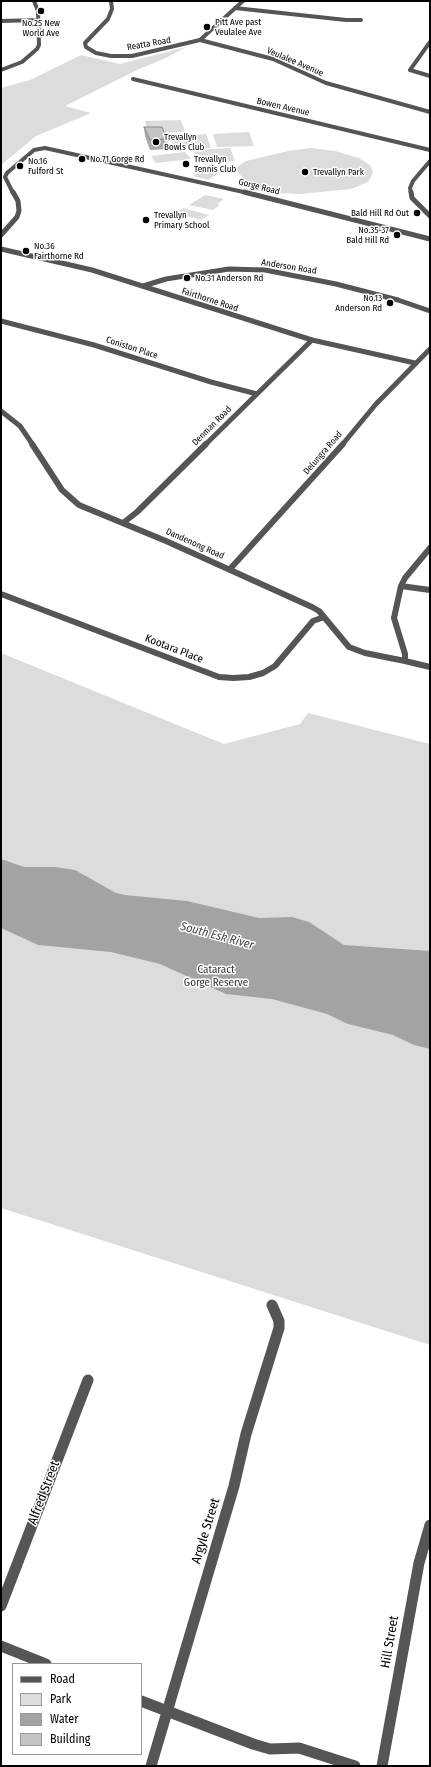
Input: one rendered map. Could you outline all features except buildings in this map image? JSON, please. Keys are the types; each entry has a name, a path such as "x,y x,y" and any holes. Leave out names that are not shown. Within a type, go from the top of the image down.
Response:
{"street":[{"path":"1,70 28,58 39,45 38,20 34,1"},
{"name":"Reatta Road","path":"111,1 112,8 108,19 85,43 86,47 96,53 111,56 132,56 200,40"},
{"path":"200,40 242,1"},
{"path":"235,8 346,20 361,20"},
{"path":"1,21 38,20"},
{"name":"Veulalee Avenue","path":"200,40 209,41 273,59 326,84 430,112"},
{"path":"430,42 410,70 430,76"},
{"path":"1,64 12,66"},
{"name":"Bowen Avenue","path":"133,80 430,150"},
{"name":"Gorge Road","path":"1,235 17,217 20,211 18,201 7,183 5,177 7,173 37,149 52,149 227,188 430,239"},
{"path":"430,161 413,181 410,188 412,198 430,216"},
{"name":"Fairthorne Road","path":"1,249 62,262 143,286 312,340 415,363"},
{"name":"Anderson Road","path":"143,286 166,278 229,269 265,270 336,284 398,300 430,311"},
{"name":"Coniston Place","path":"1,321 94,345 210,382 257,394"},
{"name":"Denman Road","path":"123,523 137,512 312,340"},
{"name":"Delungra Road","path":"230,569 415,363 430,349"},
{"name":"Dandenong Road","path":"1,411 24,431 70,498 79,505 230,569 312,607 324,617 349,648 365,654 430,667"},
{"path":"405,661 405,654 394,618 396,601 405,578 430,548"},
{"path":"401,586 430,590"},
{"name":"Kootara Place","path":"1,594 198,669 219,676 233,678 249,677 263,673 275,666 313,621 324,617"},
{"name":"Argyle Street","path":"151,1766 234,1486 246,1434 279,1328 279,1321 272,1305"},
{"name":"Alfred Street","path":"1,1606 88,1380"},
{"name":"Hill Street","path":"382,1766 419,1563 430,1525"},
{"path":"1,1646 44,1663"},
{"path":"142,1701 253,1744 270,1749 299,1748 355,1766"}],"green space":[{"path":"186,47 65,106 91,113 36,136 1,165 1,88 30,80 81,55 120,64"},
{"path":"181,120 185,132 148,134 145,121"},
{"path":"249,132 254,146 217,147 213,134"},
{"path":"206,134 211,148 174,150 170,136"},
{"path":"230,148 235,161 201,163 194,150"},
{"name":"Trevallyn Park","path":"311,148 335,151 359,158 370,165 373,171 372,175 368,182 351,189 300,194 278,193 264,189 250,184 238,173 237,167 246,161 288,151"},
{"path":"185,152 191,159 156,163 151,156"},
{"path":"211,164 226,168 208,180 193,176"},
{"path":"205,195 224,199 217,204 220,205 213,210 189,205"},
{"path":"183,208 209,215 201,220 175,213"},
{"name":"Cataract Gorge Reserve","path":"1,653 224,744 300,724 308,713 430,744 430,1345 1,1208"}],"water":[{"name":"South Esk River","path":"1,859 24,867 55,867 75,870 116,893 125,895 187,901 259,918 292,917 309,922 344,945 430,951 430,1049 414,1045 393,1035 348,1024 327,1014 272,999 226,994 160,964 111,952 38,945 1,928"}],"place":[{"name":"No.25 New World Ave","path":"41,11"},
{"name":"Pitt Ave past Veulalee Ave","path":"207,27"},
{"name":"Trevallyn Bowls Club","path":"156,142"},
{"name":"No.71 Gorge Rd","path":"82,159"},
{"name":"Trevallyn Tennis Club","path":"186,164"},
{"name":"No.16 Fulford St","path":"20,166"},
{"name":"Trevallyn Park","path":"305,172"},
{"name":"Bald Hill Rd Out","path":"417,213"},
{"name":"Trevallyn Primary School","path":"146,220"},
{"name":"No.35-37 Bald Hill Rd","path":"397,235"},
{"name":"No.36 Fairthorne Rd","path":"26,251"},
{"name":"No.31 Anderson Rd","path":"187,278"},
{"name":"No.13 Anderson Rd","path":"390,303"}]}
